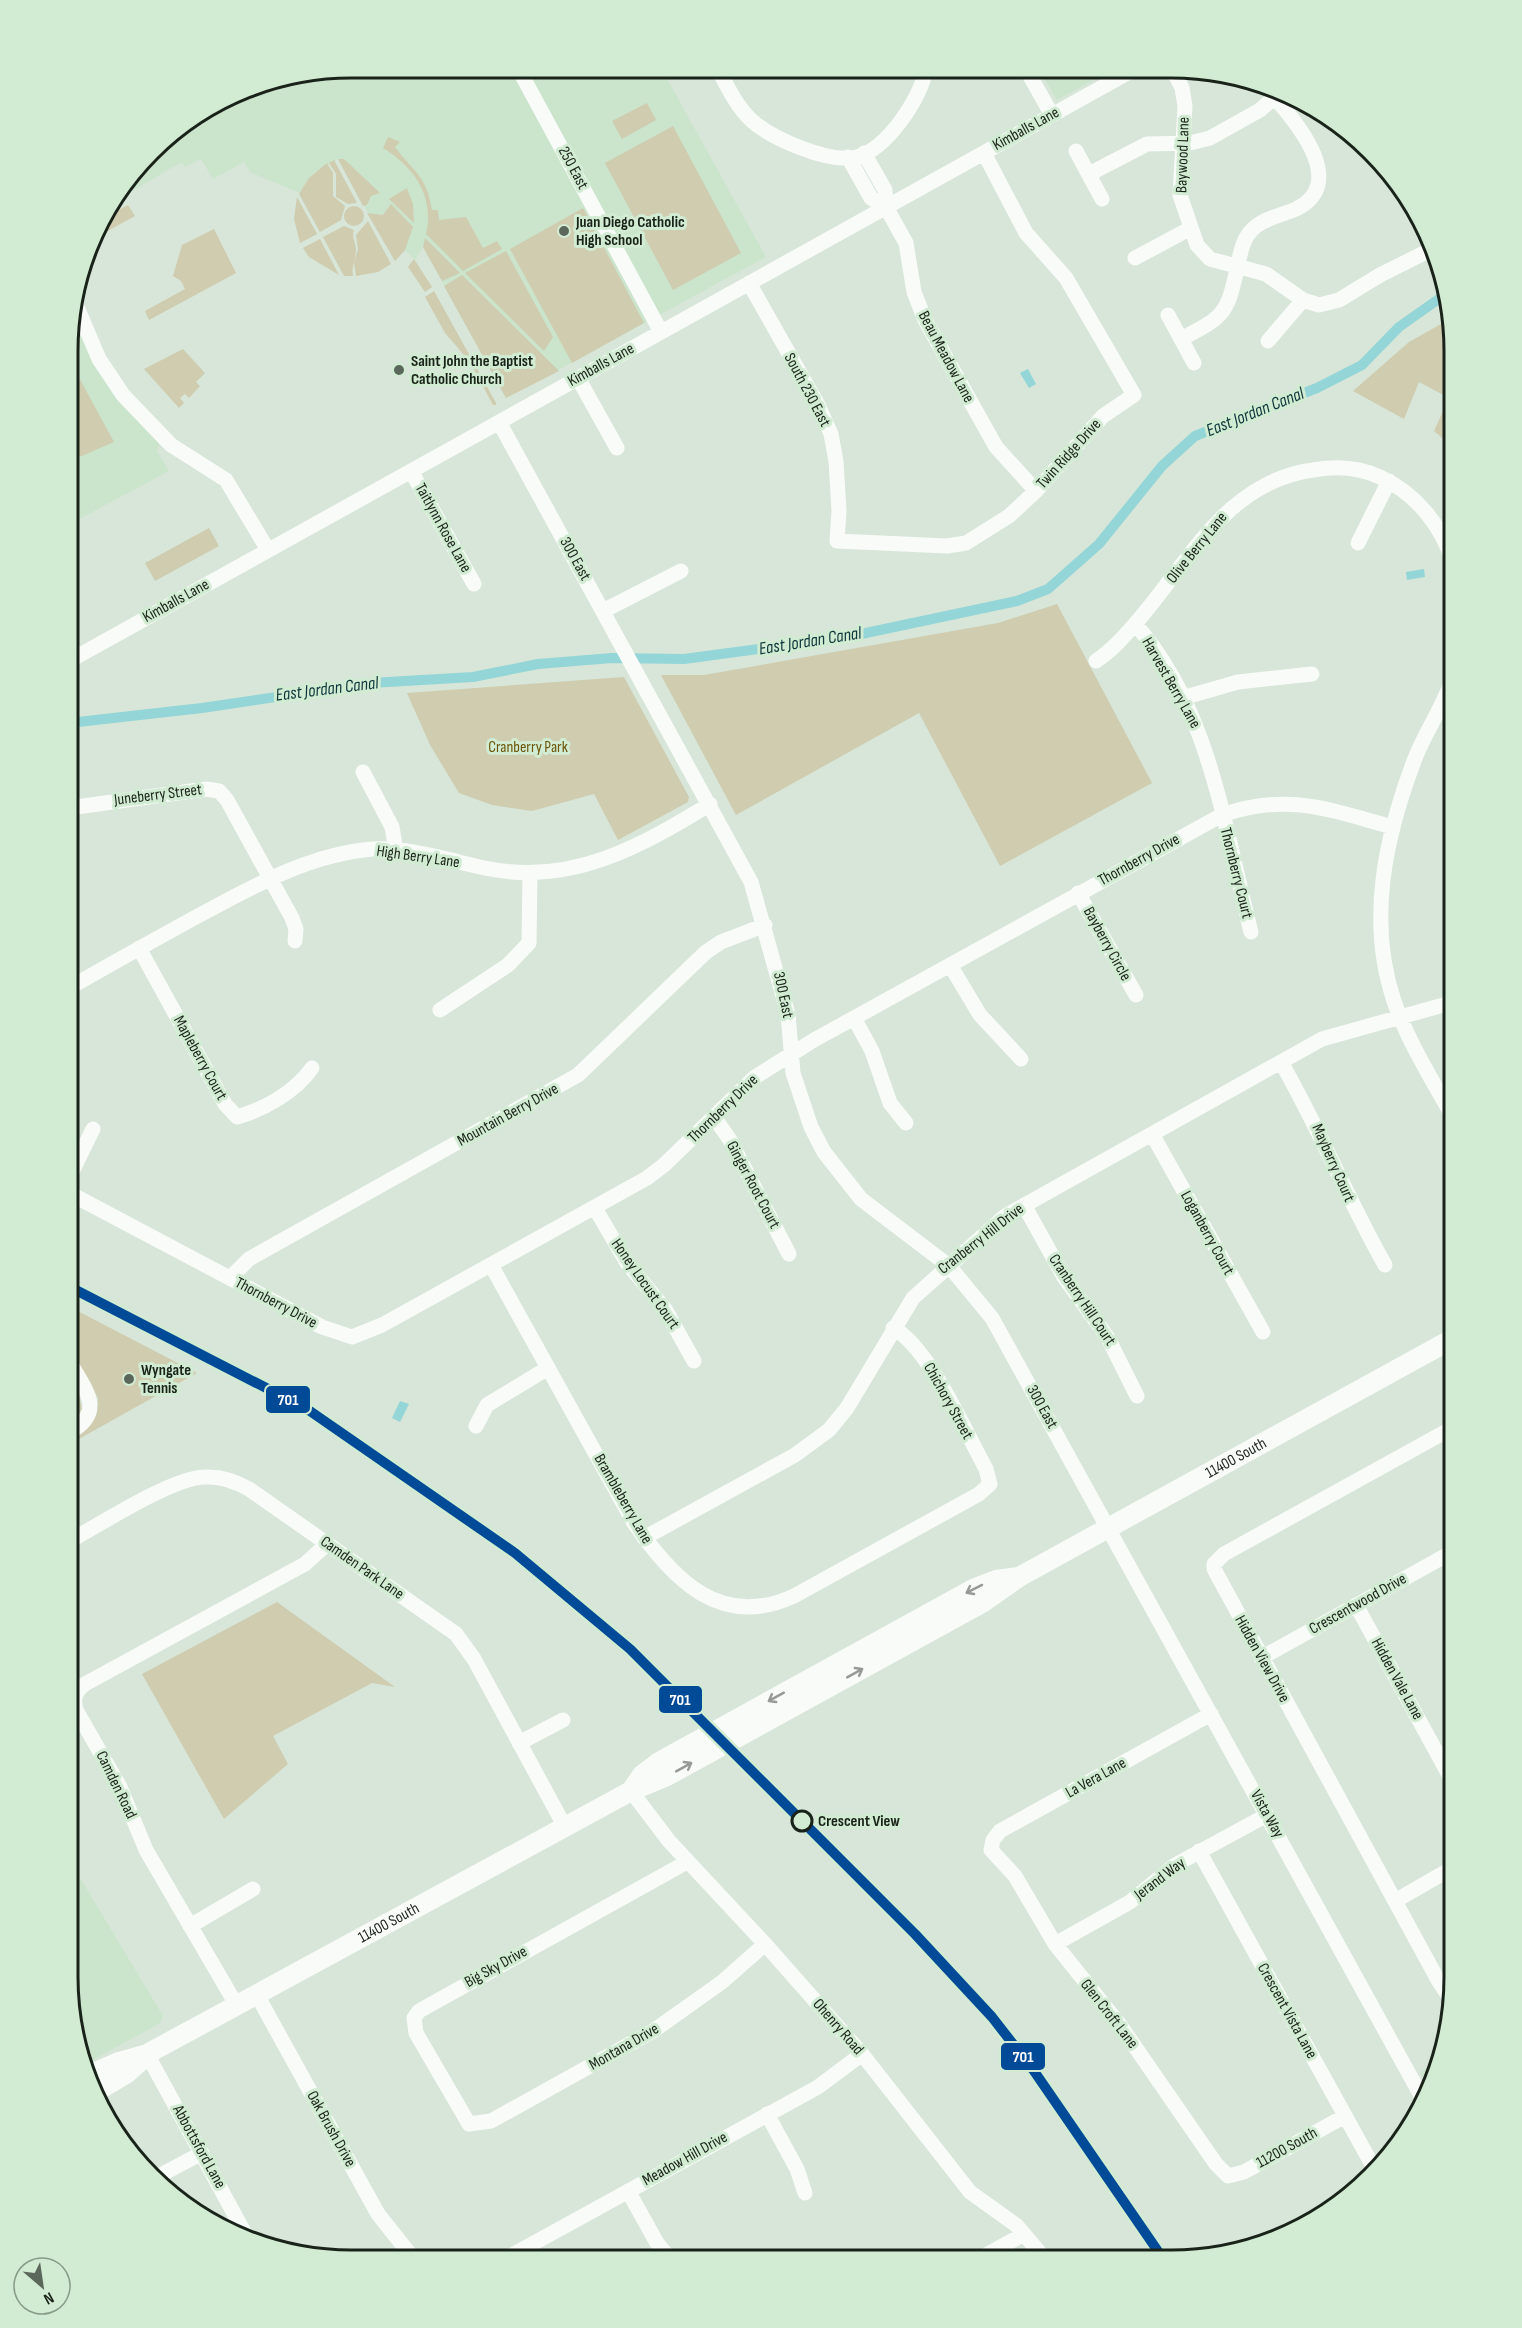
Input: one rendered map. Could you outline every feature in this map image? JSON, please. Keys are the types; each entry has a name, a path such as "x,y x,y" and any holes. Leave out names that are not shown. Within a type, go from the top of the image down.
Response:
{"main road":[{"name":"11400 South","path":"95,2072 119,2062 147,2054 631,1791 668,1776 974,1608 1019,1577 1444,1344"},
{"name":"11400 South","path":"102,2088 126,2074 147,2054"}],"street":[{"name":"250 East","path":"523,78 661,332"},
{"path":"723,78 738,104 764,130 815,153 856,156 884,138 910,110 918,96 923,78"},
{"path":"1031,78 1052,115"},
{"name":"Kimballs Lane","path":"78,656 1119,78"},
{"name":"Baywood Lane","path":"1176,78 1184,100 1180,188 1197,245 1204,255 1215,262 1271,276 1303,300 1318,305 1339,300 1380,275 1425,252"},
{"path":"1089,174 1147,144 1182,143 1210,138 1249,117 1274,99"},
{"path":"1181,339 1215,320 1224,312 1231,298 1243,243 1254,228 1302,205 1317,187 1319,172 1315,154 1283,102"},
{"path":"1076,151 1102,199"},
{"name":"Twin Ridge Drive","path":"837,540 947,546 966,543 1009,516 1036,491 1102,416 1134,395 1066,278 1026,232 984,153"},
{"name":"Beau Meadow Lane","path":"856,156 885,190 886,207 906,243 914,292 924,320 996,447 1036,491"},
{"path":"1135,258 1191,228"},
{"name":"South 230 East","path":"749,283 818,405 831,434 837,471 837,540"},
{"path":"1268,341 1303,300"},
{"path":"80,315 99,359 123,395 171,445 226,480 236,493 268,550"},
{"path":"1168,315 1194,363"},
{"path":"579,378 617,448"},
{"name":"300 East","path":"499,422 752,882 788,1014 793,1072 811,1127 845,1181 884,1218 949,1266 992,1318 1109,1528"},
{"name":"Olive Berry Lane","path":"1095,661 1114,648 1135,624 1220,517 1263,484 1300,471 1335,468 1363,470 1389,481 1419,504 1444,531"},
{"name":"Taitlynn Rose Lane","path":"411,471 474,584"},
{"path":"1358,543 1389,481"},
{"path":"603,611 681,572"},
{"name":"Harvest Berry Lane","path":"1135,624 1154,648 1199,731 1222,814"},
{"path":"1182,698 1238,682 1312,674"},
{"path":"1444,695 1414,758 1393,827 1383,872 1379,920 1384,964 1400,1017 1444,1100"},
{"path":"363,772 392,826 396,851"},
{"name":"Juneberry Street","path":"78,807 216,789 225,797 270,878"},
{"name":"Thornberry Drive","path":"78,1198 322,1327 352,1336 382,1325 656,1172 755,1077 791,1054 1222,814 1262,804 1300,803 1393,827"},
{"name":"High Berry Lane","path":"78,983 270,878 338,856 374,849 530,874 579,868 609,858 710,804"},
{"name":"Thornberry Court","path":"1222,814 1251,932"},
{"path":"440,1010 508,965 529,944 530,874"},
{"path":"270,878 292,918 296,929 295,941"},
{"name":"Bayberry Circle","path":"1078,893 1136,995"},
{"name":"Mountain Berry Drive","path":"230,1278 249,1259 578,1076 706,952 721,942 765,925"},
{"name":"Mapleberry Court","path":"139,948 225,1104 237,1117 254,1111 293,1089 312,1068"},
{"path":"950,965 980,1015 1021,1059"},
{"name":"Cranberry Hill Drive","path":"644,1538 795,1455 818,1439 847,1408 892,1328 913,1298 1005,1216 1329,1036 1444,1005"},
{"path":"854,1018 872,1051 890,1103 906,1122"},
{"name":"Mayberry Court","path":"1281,1062 1318,1128 1346,1194 1385,1265"},
{"name":"Ginger Root Court","path":"714,1117 730,1140 789,1254"},
{"path":"78,1160 93,1129"},
{"name":"Loganberry Court","path":"1152,1134 1263,1332"},
{"name":"Cranberry Hill Court","path":"1024,1205 1056,1265 1108,1338 1137,1396"},
{"name":"Honey Locust Court","path":"595,1208 627,1263 665,1309 694,1361"},
{"name":"Brambleberry Lane","path":"490,1265 644,1538 664,1564 702,1595 735,1606 761,1607 794,1596 979,1494 990,1484"},
{"name":"Chichory Street","path":"892,1328 905,1334 924,1358 986,1469 990,1484"},
{"path":"476,1426 480,1414 496,1397 548,1368"},
{"path":"78,1377 88,1395 90,1413 78,1428"},
{"name":"Hidden View Drive","path":"1444,1434 1218,1558 1214,1564 1215,1575 1395,1901 1444,1982"},
{"name":"Camden Park Lane","path":"78,1537 173,1485 205,1477 239,1484 456,1635 469,1650 565,1827"},
{"name":"Vista Way","path":"1109,1528 1420,2089"},
{"name":"Camden Road","path":"78,1691 84,1684 304,1564 327,1544"},
{"name":"Crescentwood Drive","path":"1261,1658 1444,1558"},
{"name":"Hidden Vale Lane","path":"1356,1605 1444,1766"},
{"name":"Camden Road","path":"78,1714 120,1787 141,1840 237,2006"},
{"name":"La Vera Lane","path":"991,1850 993,1840 1000,1831 1211,1714"},
{"path":"519,1743 563,1720"},
{"name":"Ohenry Road","path":"631,1791 687,1862 765,1944 862,2054 970,2192 1024,2234 1038,2250"},
{"name":"Jerand Way","path":"1055,1944 1130,1902 1165,1872 1199,1851 1267,1815"},
{"name":"Glen Croft Lane","path":"991,1850 1020,1884 1055,1944 1120,2025 1216,2164 1228,2176"},
{"name":"Crescent Vista Lane","path":"1199,1851 1371,2163"},
{"name":"Big Sky Drive","path":"470,2124 416,2033 414,2018 419,2011 687,1862"},
{"path":"1395,1901 1444,1873"},
{"path":"190,1926 253,1889"},
{"name":"Montana Drive","path":"470,2124 491,2121 653,2031 722,1983 765,1944"},
{"name":"Oak Brush Drive","path":"257,1995 378,2214 407,2250"},
{"name":"Abbottsford Lane","path":"147,2054 241,2227"},
{"name":"Meadow Hill Drive","path":"530,2250 628,2191 834,2077 862,2054"},
{"path":"767,2114 797,2169 805,2193"},
{"name":"11200 South","path":"1228,2176 1244,2172 1345,2116"},
{"path":"162,2174 202,2153"},
{"path":"628,2191 663,2250"},
{"path":"995,2250 1024,2234"}],"shaded area":[{"name":"Juan Diego Catholic High School","path":"351,78 667,78 766,257 506,398 423,247 415,260 405,250 395,261 338,159 315,172 300,193 250,172 244,162 213,179 201,159 185,167 182,162 128,193 158,158 199,124 230,106 263,92 298,83"},
{"path":"1044,78 1097,78 1057,100"},
{"path":"79,330 93,363 122,405 159,444 157,451 169,471 78,520"},
{"path":"78,1875 163,2016 160,2023 91,2061 80,2012"},
{"path":"1429,2067 1424,2079 1420,2072"}],"green space":[{"path":"647,103 656,120 622,139 612,121"},
{"path":"673,126 741,253 673,290 605,163"},
{"path":"388,137 400,142 395,147 423,181 432,210 438,210 439,220 466,217 483,248 497,241 502,249 463,271 426,234 428,220 425,195 413,174 383,148"},
{"path":"338,159 344,159 380,193 371,196 367,205 363,206"},
{"path":"334,160 357,203 348,204 336,197 336,174 329,163"},
{"path":"327,163 333,173 333,196 345,206 341,220 320,232 299,194 309,178"},
{"path":"407,188 413,204 414,223 389,199"},
{"path":"297,197 317,234 300,243 294,219"},
{"path":"391,204 413,227 405,250 395,261 367,213 383,215"},
{"path":"128,205 135,216 105,232 106,230 118,210"},
{"path":"354,206 361,209 364,216 361,223 354,226 347,223 344,216 347,209"},
{"path":"583,208 644,323 572,363 510,249"},
{"path":"368,221 391,264 378,272 356,276 354,263 358,249 356,235"},
{"path":"344,226 354,230 356,250 353,276 344,276 323,237"},
{"path":"214,229 236,273 149,320 145,311 185,289 181,281 173,276 182,245"},
{"path":"425,238 460,273 442,281 423,247"},
{"path":"320,239 339,275 309,257 303,248"},
{"path":"506,251 553,337 544,351 465,273"},
{"path":"414,259 432,287 425,292 408,267"},
{"path":"462,275 559,371 506,398 444,286"},
{"path":"434,291 496,405 493,405 470,362 445,333 425,297"},
{"path":"1442,323 1444,395 1419,382 1404,419 1353,391 1409,342"},
{"path":"183,349 205,373 196,382 200,386 189,398 185,394 180,398 184,403 179,408 144,369"},
{"path":"78,376 114,442 78,458"},
{"path":"1444,409 1444,440 1434,431"},
{"path":"209,528 219,546 155,581 145,563"},
{"path":"1057,604 1152,783 1000,866 919,713 736,815 661,675 704,675 998,623"},
{"name":"Cranberry Park","path":"624,677 689,797 688,802 618,840 594,794 532,811 492,805 459,793 430,745 407,693"},
{"path":"78,1311 197,1373 78,1439 78,1432 92,1422 97,1413 98,1398 78,1363"},
{"path":"79,1395 82,1409 78,1415"},
{"path":"277,1602 395,1687 372,1683 273,1736 288,1764 224,1819 142,1674"}],"water":[{"path":"1028,369 1036,384 1029,388 1020,373"},
{"path":"1424,569 1425,577 1407,580 1406,572"},
{"path":"400,1401 409,1404 400,1422 392,1418"}],"waterway":[{"name":"East Jordan Canal","path":"78,722 202,708 371,683 473,677 538,664 612,658 684,659 847,637 1017,601 1048,589 1099,544 1162,466 1195,436 1317,388 1362,365 1399,327 1439,299"}],"transit line":[{"name":"701","path":"78,1291 307,1409 515,1553 630,1649 915,1934 992,2017 1034,2071 1157,2250"}],"place":[{"name":"Juan Diego Catholic High School","path":"564,231"},
{"name":"Saint John the Baptist Catholic Church","path":"399,370"},
{"name":"Wyngate Tennis","path":"129,1379"},
{"name":"Crescent View","path":"802,1821"}]}
